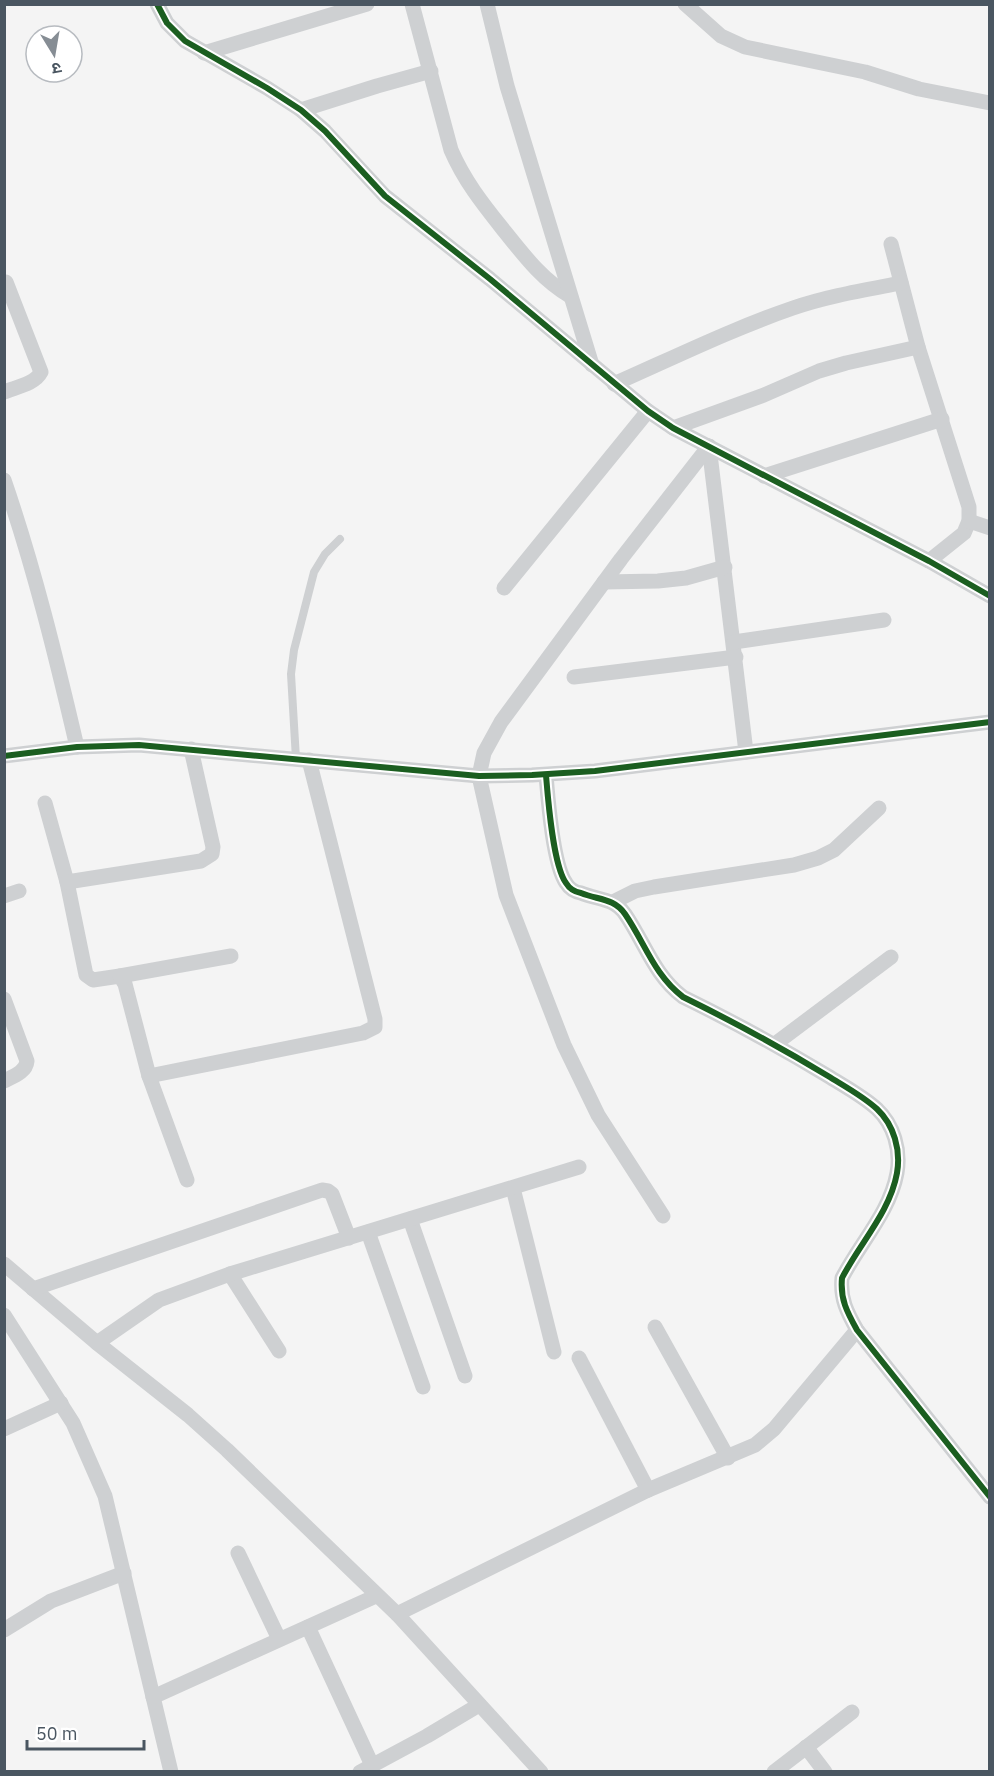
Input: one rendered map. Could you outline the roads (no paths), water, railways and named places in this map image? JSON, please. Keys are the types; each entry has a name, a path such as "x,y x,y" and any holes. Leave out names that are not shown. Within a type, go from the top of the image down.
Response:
{"street":[{"path":"157,4 167,23 185,41 301,110 325,130 385,196 490,279 648,411 673,428 929,561 990,596"},
{"path":"204,53 367,4"},
{"path":"412,4 452,150 461,173 535,270 553,287 570,297"},
{"path":"487,4 507,86 592,365"},
{"path":"685,4 721,36 745,47 865,72 919,89 990,103"},
{"path":"301,110 431,71"},
{"path":"891,244 918,347 969,507 969,521 964,533 929,561"},
{"path":"4,392 32,381 41,372 6,282"},
{"path":"614,384 741,328 793,308 834,296 901,283"},
{"path":"673,428 764,395 819,371 918,347"},
{"path":"504,588 648,411"},
{"path":"765,476 942,419"},
{"path":"710,446 746,752"},
{"path":"663,1216 598,1115 564,1045 506,895 479,776 484,753 501,722 604,582 710,446"},
{"path":"4,480 41,600 77,747"},
{"path":"969,521 990,528"},
{"path":"604,582 686,578 725,567"},
{"path":"574,676 735,650 884,620"},
{"path":"4,756 77,747 139,745 479,776 546,775 595,771 990,722"},
{"path":"67,882 201,861 212,854 213,848 191,749"},
{"path":"149,1076 363,1033 375,1027 375,1020 303,760"},
{"path":"546,775 560,869 572,890 613,902 625,913 658,972 670,987 683,997 775,1044 878,1110 890,1126 896,1140 897,1170 894,1187 885,1207 842,1278 841,1291 844,1304 857,1330 990,1497"},
{"path":"45,803 67,882 86,975 93,980 231,956"},
{"path":"613,902 635,891 794,865 818,858 834,850 879,808"},
{"path":"775,1044 891,957"},
{"path":"120,976 125,984 149,1076 187,1180"},
{"path":"4,999 27,1066 4,1081"},
{"path":"98,1343 159,1300 230,1274 579,1167"},
{"path":"513,1188 554,1352"},
{"path":"33,1289 322,1190 332,1194 349,1239"},
{"path":"410,1220 465,1376"},
{"path":"368,1232 423,1387"},
{"path":"4,1264 188,1415 227,1450 397,1614 541,1772"},
{"path":"230,1274 279,1351"},
{"path":"4,1315 61,1403 81,1439 105,1496 171,1772"},
{"path":"655,1327 728,1458"},
{"path":"397,1614 648,1490 755,1445 766,1437 857,1330"},
{"path":"579,1359 648,1490"},
{"path":"4,1429 61,1403"},
{"path":"238,1553 279,1640"},
{"path":"6,1625 51,1601 124,1573"},
{"path":"153,1697 376,1596"},
{"path":"308,1627 366,1768 428,1736 479,1705"},
{"path":"774,1772 852,1712"},
{"path":"806,1747 825,1772"}],"lane":[{"path":"303,760 291,674 294,650 314,572 325,554 340,539"}]}
